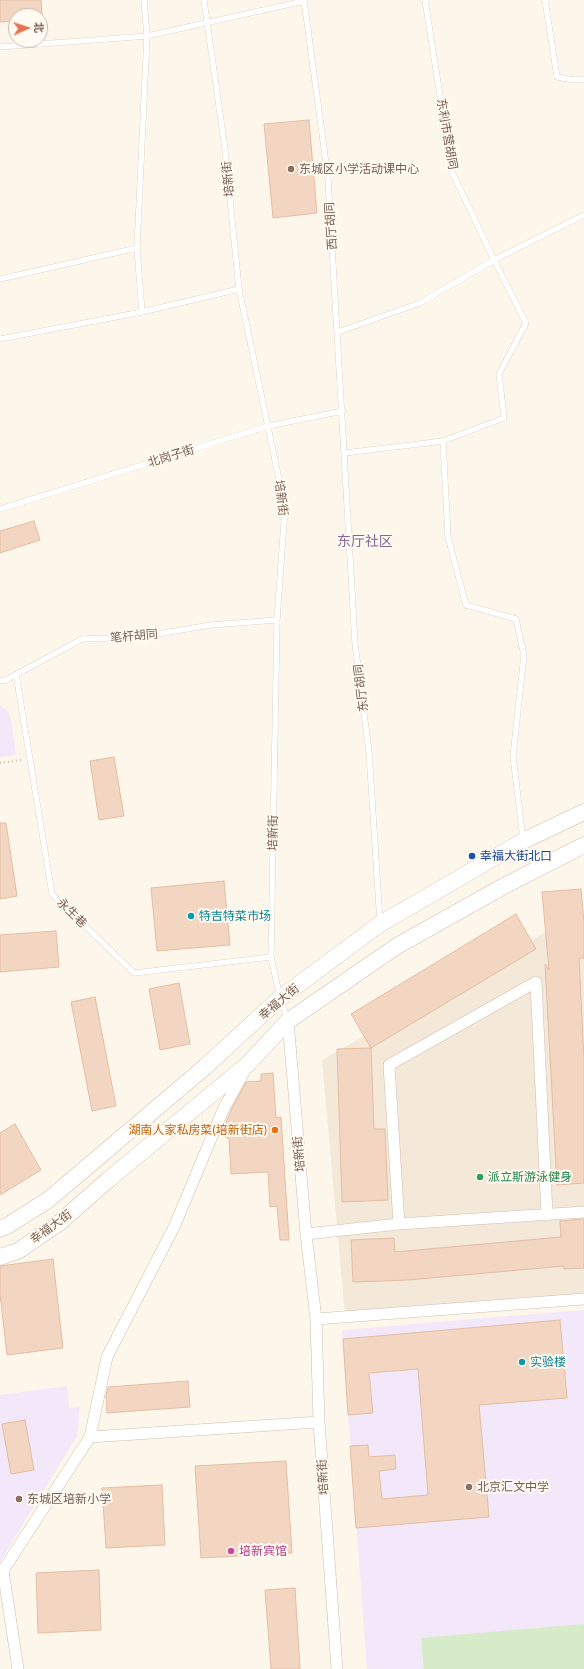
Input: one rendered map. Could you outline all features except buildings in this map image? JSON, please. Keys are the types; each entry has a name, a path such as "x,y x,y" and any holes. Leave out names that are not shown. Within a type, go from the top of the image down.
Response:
{"main road":[{"name":"幸福大街","path":"0,1229 48,1200 205,1067 280,998 380,924 523,841 584,812"},
{"name":"幸福大街","path":"0,1257 18,1251 60,1224 108,1180 248,1064 288,1021 397,946 504,886 584,845"}],"street":[{"path":"399,1224 389,1065 536,982 547,1215"},
{"name":"培新街","path":"288,1021 306,1234 316,1319 319,1422 337,1669"},
{"path":"18,1669 2,1570 90,1437 107,1357 175,1226 223,1110 248,1064"},
{"path":"306,1234 399,1224 584,1212"},
{"path":"316,1319 584,1299"},
{"path":"90,1437 319,1422"}],"lane":[{"path":"142,312 137,248 147,36 144,0"},
{"name":"培新街","path":"204,0 225,149 239,289 285,508 277,620 271,957 280,998 288,1021"},
{"path":"0,47 147,36 207,24 304,0"},
{"name":"西厅胡同","path":"304,0 328,178 346,453"},
{"name":"东利市营胡同","path":"425,0 452,172 526,323 499,374 504,418 443,441"},
{"path":"545,0 557,77 574,80 584,79"},
{"path":"338,332 420,303 494,260 584,215"},
{"path":"0,279 137,248"},
{"path":"0,339 142,312 239,289"},
{"name":"北岗子街","path":"0,509 268,426 343,411"},
{"path":"346,453 443,441 448,537 466,605 516,619 524,655 513,756 523,841"},
{"name":"东厅胡同","path":"346,453 356,643 369,752 380,924"},
{"name":"笔杆胡同","path":"0,681 6,680 82,639 139,637 211,625 277,620"},
{"name":"永生巷","path":"16,674 52,894 134,973 271,957"}],"path":[{"path":"0,763 30,759"}],"shaded area":[{"path":"0,705 8,712 11,720 16,755 0,757"},
{"path":"584,910 584,1297 345,1315 322,1060"},
{"name":"北京汇文中学","path":"584,1310 584,1669 367,1669 342,1330"},
{"name":"东城区培新小学","path":"67,1386 69,1408 80,1407 77,1436 0,1562 0,1395"}],"green space":[{"path":"584,1624 584,1669 424,1669 421,1638"}],"place":[{"name":"东城区小学活动课中心","path":"291,169"},
{"name":"幸福大街北口","path":"472,856"},
{"name":"特吉特菜市场","path":"191,916"},
{"name":"湖南人家私房菜(培新街店)","path":"275,1130"},
{"name":"派立斯游泳健身","path":"480,1177"},
{"name":"实验楼","path":"522,1362"},
{"name":"北京汇文中学","path":"469,1487"},
{"name":"东城区培新小学","path":"19,1499"},
{"name":"培新宾馆","path":"231,1551"}],"district":[{"name":"东厅社区","path":"365,541"}]}
